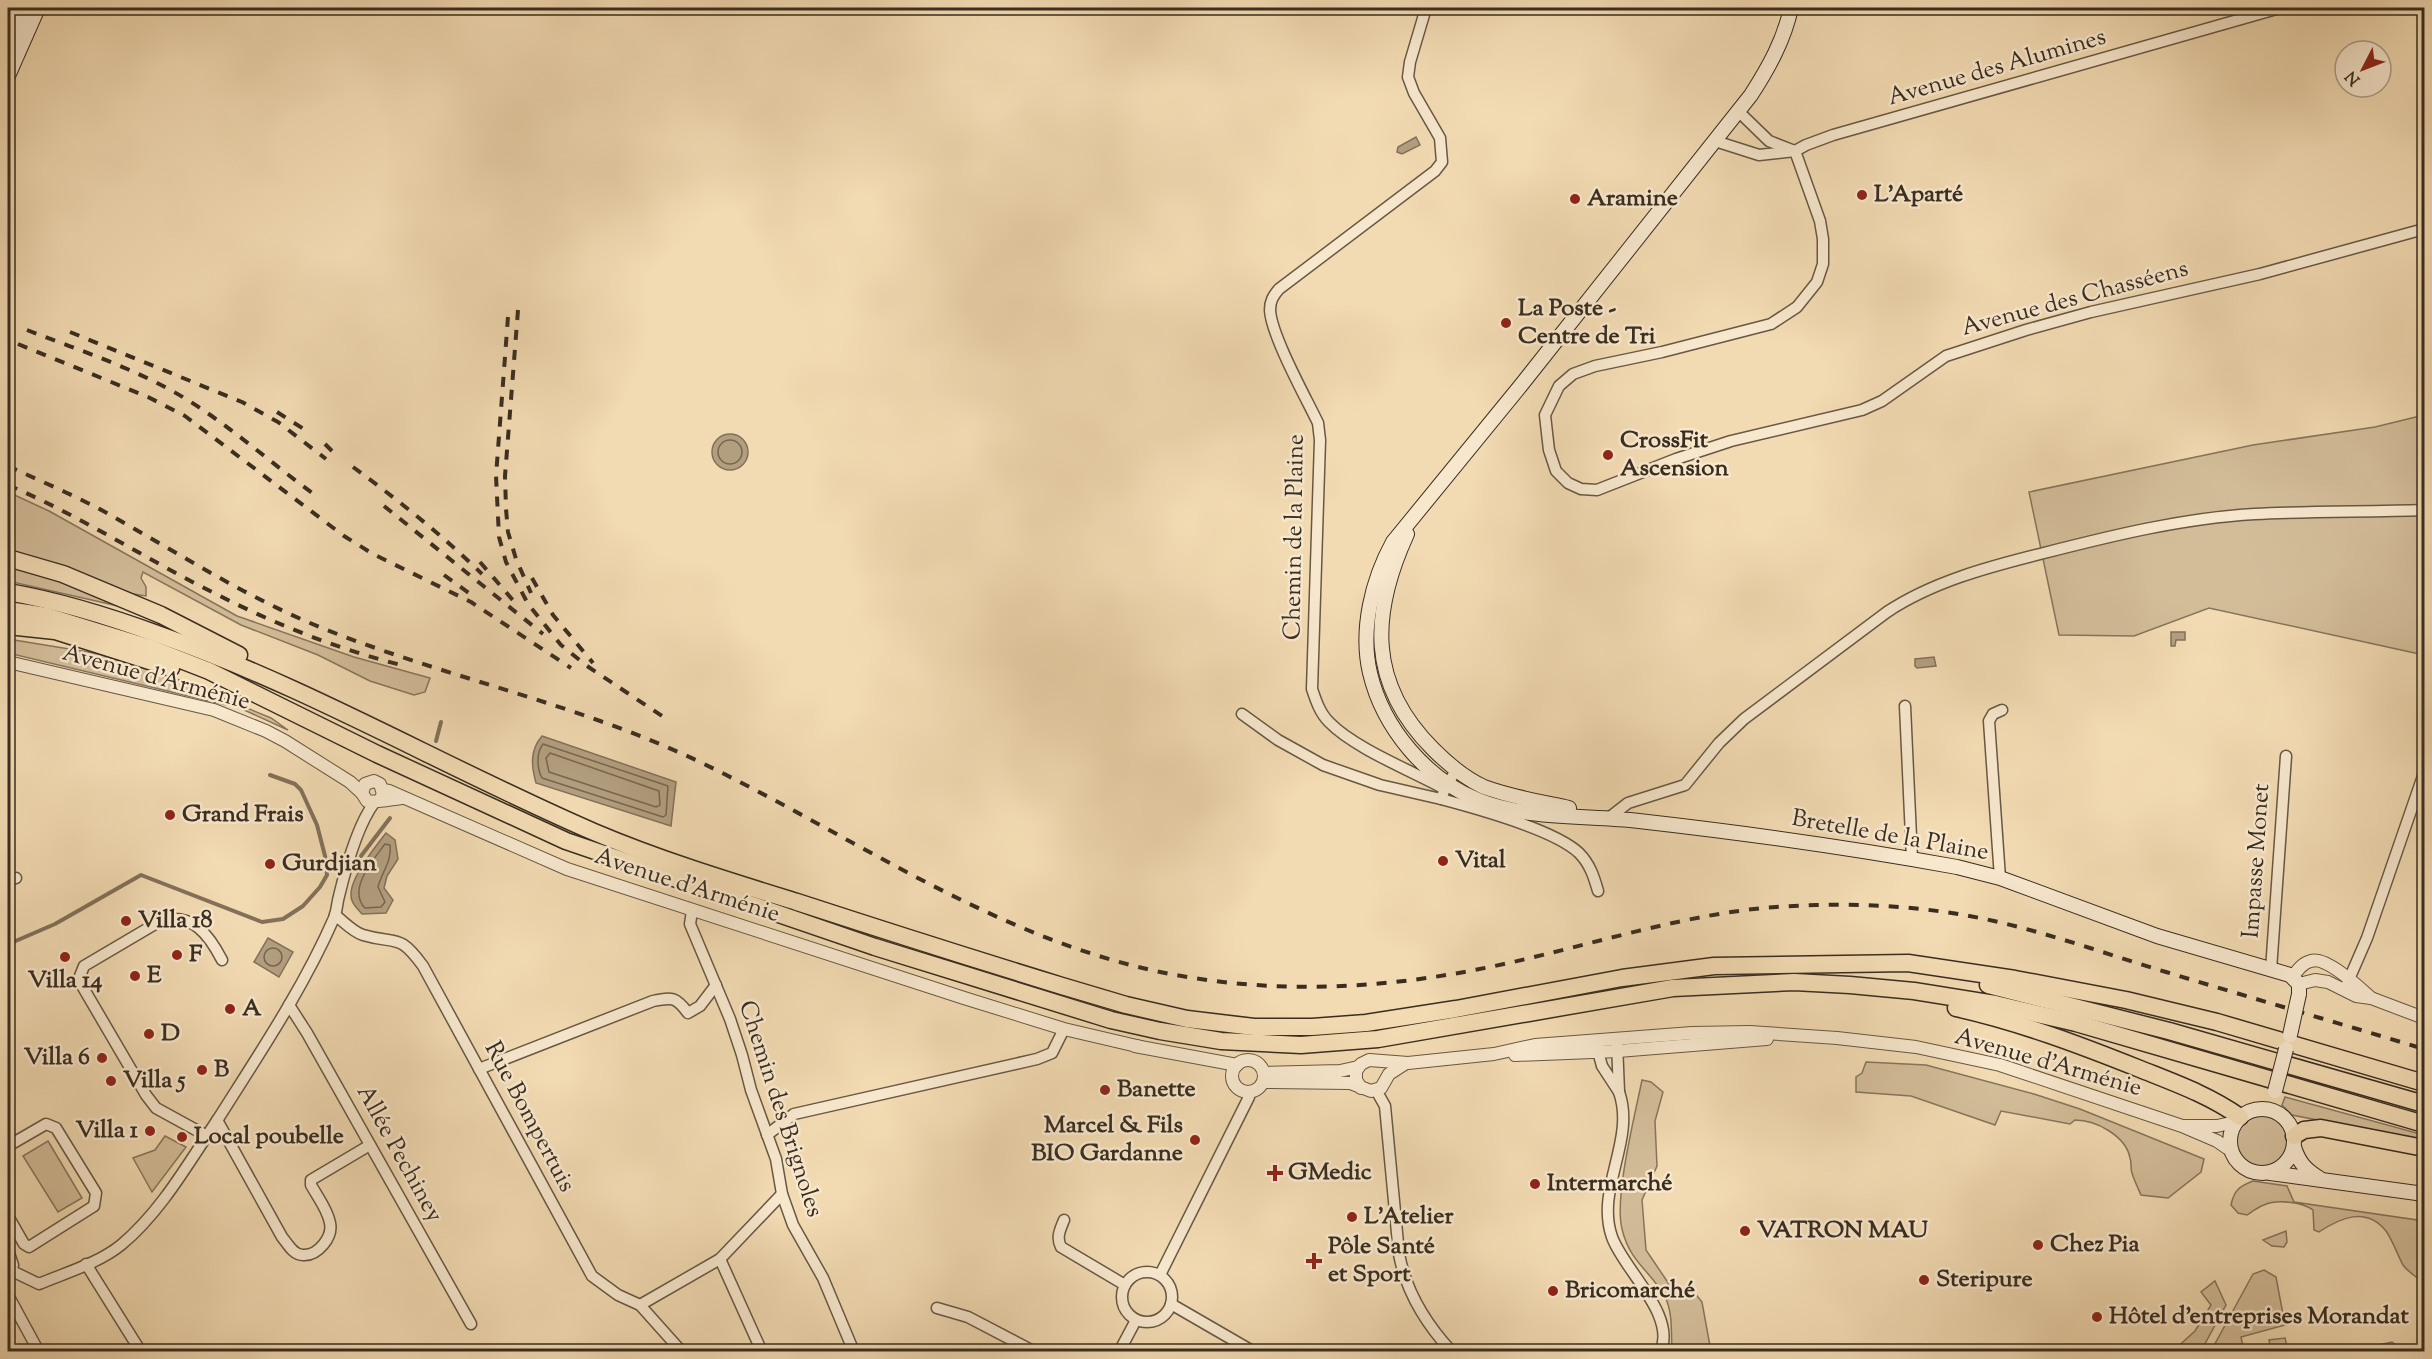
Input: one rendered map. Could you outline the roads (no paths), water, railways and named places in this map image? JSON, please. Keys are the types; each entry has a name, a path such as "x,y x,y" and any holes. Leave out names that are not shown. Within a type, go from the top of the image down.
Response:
{"highway":[{"path":"8,558 63,574 161,615 267,669 309,696"},
{"path":"8,592 41,598 132,625 213,654 309,696 526,801 596,832 664,858 1051,983 1126,1005 1187,1019 1254,1027 1323,1026 1444,1011 1622,978 1714,966 1908,963 2015,979 2126,1000 2217,1022 2424,1083"},
{"path":"8,610 46,616 150,648 246,688 336,734 566,841 886,950 1111,1020 1160,1031 1221,1041 1301,1045 1378,1040 1673,988 1794,982 1850,985 1914,991 1995,1004 2076,1023 2424,1125"},
{"path":"8,626 55,632 150,660 336,734"},
{"path":"1834,963 1986,984 2169,1031 2424,1104"},
{"path":"1850,985 1975,1012 2027,1027 2218,1101 2237,1120"},
{"path":"2294,1142 2304,1130 2321,1128 2424,1148"}],"main road":[{"path":"8,46 24,8"},
{"path":"8,76 38,8"},
{"name":"Bretelle de la Plaine","path":"1610,817 1566,816 1516,810 1445,791 1392,725 1370,673 1368,622 1373,589 1393,542 1413,521 1738,111 1769,67 1785,32 1791,8"},
{"name":"Bretelle de la Plaine","path":"1413,521 1385,590 1380,623 1384,668 1406,715 1425,740 1456,770 1485,787 1610,817 1957,867 2000,878 2157,936 2271,970 2297,985"},
{"path":"2270,1110 2288,1042 2297,985"},
{"path":"2321,1179 2307,1170 2298,1159 2289,1124 2281,1115 2259,1108 2248,1111 2237,1120 2229,1136 2230,1150 2236,1162 2246,1170 2258,1174 2270,1173 2321,1179 2424,1194"},
{"path":"2270,1173 2290,1159 2294,1142"}],"street":[{"name":"Chemin de la Plaine","path":"1426,8 1410,62 1408,77 1414,93 1440,138 1443,162 1435,171 1279,289 1272,297 1270,307 1274,327 1318,423 1312,689 1317,705 1327,721 1346,737 1445,791"},
{"name":"Avenue des Alumines","path":"1715,141 1759,156 1795,151 1833,135 2280,8"},
{"path":"1738,111 1768,141 1795,151"},
{"name":"Avenue des Chasséens","path":"1795,151 1820,221 1824,239 1823,264 1817,282 1797,307 1771,324 1662,352 1595,366 1573,374 1559,386 1545,415 1549,450 1556,471 1568,483 1581,489 1597,490 1676,459 1731,441 1862,410 1889,397 1946,356 2026,330 2091,312 2260,274 2424,229"},
{"path":"1610,817 1628,803 1685,784 1744,719 1878,618 1898,604 1964,576 2049,551 2178,524 2254,514 2424,510"},
{"name":"Avenue d'Arménie","path":"8,662 214,710 266,731 371,795 389,790 567,869 964,998 1014,1020 1063,1032 1237,1065"},
{"path":"1905,706 1912,859"},
{"path":"2000,878 1989,721 1993,714 2002,710"},
{"path":"1242,714 1278,740 1323,765 1380,785 1445,791 1570,845 1589,866 1598,891"},
{"name":"Impasse Monet","path":"2271,970 2286,756"},
{"path":"1445,791 1456,770"},
{"path":"2347,985 2367,938 2424,773"},
{"path":"8,1250 13,1259 10,1275 39,1284 119,1247 138,1230 170,1190 207,1136 289,1005 335,915 339,895 371,795"},
{"name":"Chemin des Brignoles","path":"692,911 690,924 736,1037 751,1090 776,1159 782,1194 793,1225 822,1278 854,1352"},
{"name":"Rue Bompertuis","path":"335,915 361,935 396,940 411,950 423,966 592,1276 618,1295 640,1305 682,1352"},
{"path":"207,1136 156,1108 146,1095 85,990 80,976 84,966 162,920 171,918 195,923 213,944 222,960"},
{"path":"2297,985 2304,964 2315,960 2325,963 2356,996 2371,998 2424,1018"},
{"path":"2297,985 2315,980 2347,985"},
{"path":"479,1069 653,1001 669,998 679,1001 688,1013 700,1006 716,985"},
{"name":"Allée Pechiney","path":"289,1005 298,1017 471,1324"},
{"path":"767,1135 794,1114 1037,1059 1052,1053 1063,1032"},
{"name":"Avenue d'Arménie","path":"1377,1062 1407,1063 1494,1054 1532,1055 1596,1046 1795,1036 1837,1038 1916,1047 2000,1065 2181,1126 2217,1141 2230,1150"},
{"path":"1618,1045 1619,1092"},
{"path":"1596,1046 1602,1066 1619,1092 1623,1103 1623,1124 1608,1203 1608,1221 1612,1239 1657,1312 1663,1332 1660,1352"},
{"name":"Avenue d'Arménie","path":"1179,1053 1218,1068 1232,1077"},
{"path":"1252,1060 1260,1065 1264,1078 1256,1090 1246,1092 1238,1088 1232,1077 1237,1065 1252,1060"},
{"path":"1361,1088 1355,1076 1358,1067 1364,1061 1377,1062 1384,1069 1386,1079"},
{"path":"1264,1078 1350,1083 1366,1090 1376,1090 1384,1084 1394,1070 1407,1063"},
{"path":"1264,1078 1340,1071 1358,1067"},
{"path":"1376,1090 1385,1106 1403,1276 1432,1329 1452,1352"},
{"path":"1160,1275 1249,1097"},
{"path":"217,1120 282,1238 292,1251 302,1256 312,1254 320,1248 328,1238 330,1222 310,1185 311,1180 370,1145"},
{"name":"Avenue d'Arménie","path":"2181,1126 2217,1126 2237,1120"},
{"path":"8,1146 46,1124 56,1128 96,1193 96,1200 94,1206 29,1247 24,1244 8,1216"},
{"path":"640,1305 720,1259 782,1194"},
{"path":"1064,1220 1058,1240 1061,1247 1125,1285"},
{"path":"720,1259 762,1352"},
{"path":"86,1264 141,1352"},
{"path":"1144,1272 1160,1275 1171,1287 1171,1304 1168,1311 1157,1320 1143,1322 1136,1320 1129,1315 1122,1300 1125,1285 1136,1274 1144,1272"},
{"path":"8,1294 39,1352"},
{"path":"1171,1304 1254,1352"},
{"path":"937,1308 968,1317 1035,1352"},
{"path":"1119,1352 1136,1320"}],"water":[{"path":"1416,137 1420,145 1402,154 1397,152 1398,147"},
{"path":"730,434 743,439 748,452 743,465 730,470 717,465 712,452 717,439"},
{"path":"2171,632 2185,632 2185,640 2176,640 2175,646 2171,646"},
{"path":"1934,657 1936,666 1917,668 1915,666 1915,659"},
{"path":"542,736 676,782 671,826 536,783 533,758 535,747"},
{"path":"386,833 395,840 398,859 387,876 384,888 393,900 386,913 362,914 352,900 352,887 364,862"},
{"path":"268,938 293,952 279,977 254,962"}],"waterway":[{"path":"436,741 441,722"},
{"path":"11,943 55,924 141,875 262,922 283,919 303,906 320,887 327,875 317,825 301,790 295,784 270,775"},
{"path":"361,856 390,818"}],"railway":[{"path":"518,310 505,476 506,509 508,532 516,559 531,593"},
{"path":"508,317 496,476 499,537 506,562 528,604 561,645 587,666 668,720"},
{"path":"27,330 88,353 167,388 220,422 318,497"},
{"path":"70,332 242,402 278,422 326,459"},
{"path":"18,344 148,397 185,416 344,536 373,554 471,602 571,668"},
{"path":"277,412 310,433"},
{"path":"325,444 332,451"},
{"path":"8,466 99,509 218,577 299,618 374,647 563,708 657,743 702,763 940,890 1001,919 1063,944 1127,964 1194,978 1274,986 1314,987 1394,982 1513,962 1710,915 1776,907 1886,906 1940,911 2016,926 2424,1049"},
{"path":"353,467 419,518 482,574"},
{"path":"8,485 62,510 240,606 309,636 405,666"},
{"path":"384,506 543,634"},
{"path":"480,562 517,605"},
{"path":"444,575 473,596"},
{"path":"532,578 553,615 593,663"}],"place":[{"name":"L'Aparté","path":"1862,195"},
{"name":"Aramine","path":"1575,199"},
{"name":"La Poste - Centre de Tri","path":"1506,323"},
{"name":"CrossFit Ascension","path":"1608,455"},
{"name":"Grand Frais","path":"170,815"},
{"name":"Vital","path":"1443,861"},
{"name":"Gurdjian","path":"270,864"},
{"name":"Villa 18","path":"126,921"},
{"name":"F","path":"177,955"},
{"name":"Villa 14","path":"65,957"},
{"name":"E","path":"135,976"},
{"name":"A","path":"230,1009"},
{"name":"D","path":"149,1034"},
{"name":"Villa 6","path":"102,1058"},
{"name":"B","path":"202,1070"},
{"name":"Villa 5","path":"111,1081"},
{"name":"Banette","path":"1105,1090"},
{"name":"Villa 1","path":"150,1131"},
{"name":"Local poubelle","path":"182,1137"},
{"name":"Marcel & Fils BIO Gardanne","path":"1195,1140"},
{"name":"GMedic","path":"1275,1173"},
{"name":"Intermarché","path":"1535,1184"},
{"name":"L'Atelier","path":"1352,1217"},
{"name":"VATRON MAU","path":"1745,1231"},
{"name":"Chez Pia","path":"2038,1245"},
{"name":"Pôle Santé et Sport","path":"1314,1261"},
{"name":"Steripure","path":"1924,1280"},
{"name":"Bricomarché","path":"1553,1291"},
{"name":"Hôtel d'entreprises Morandat","path":"2097,1317"}]}
